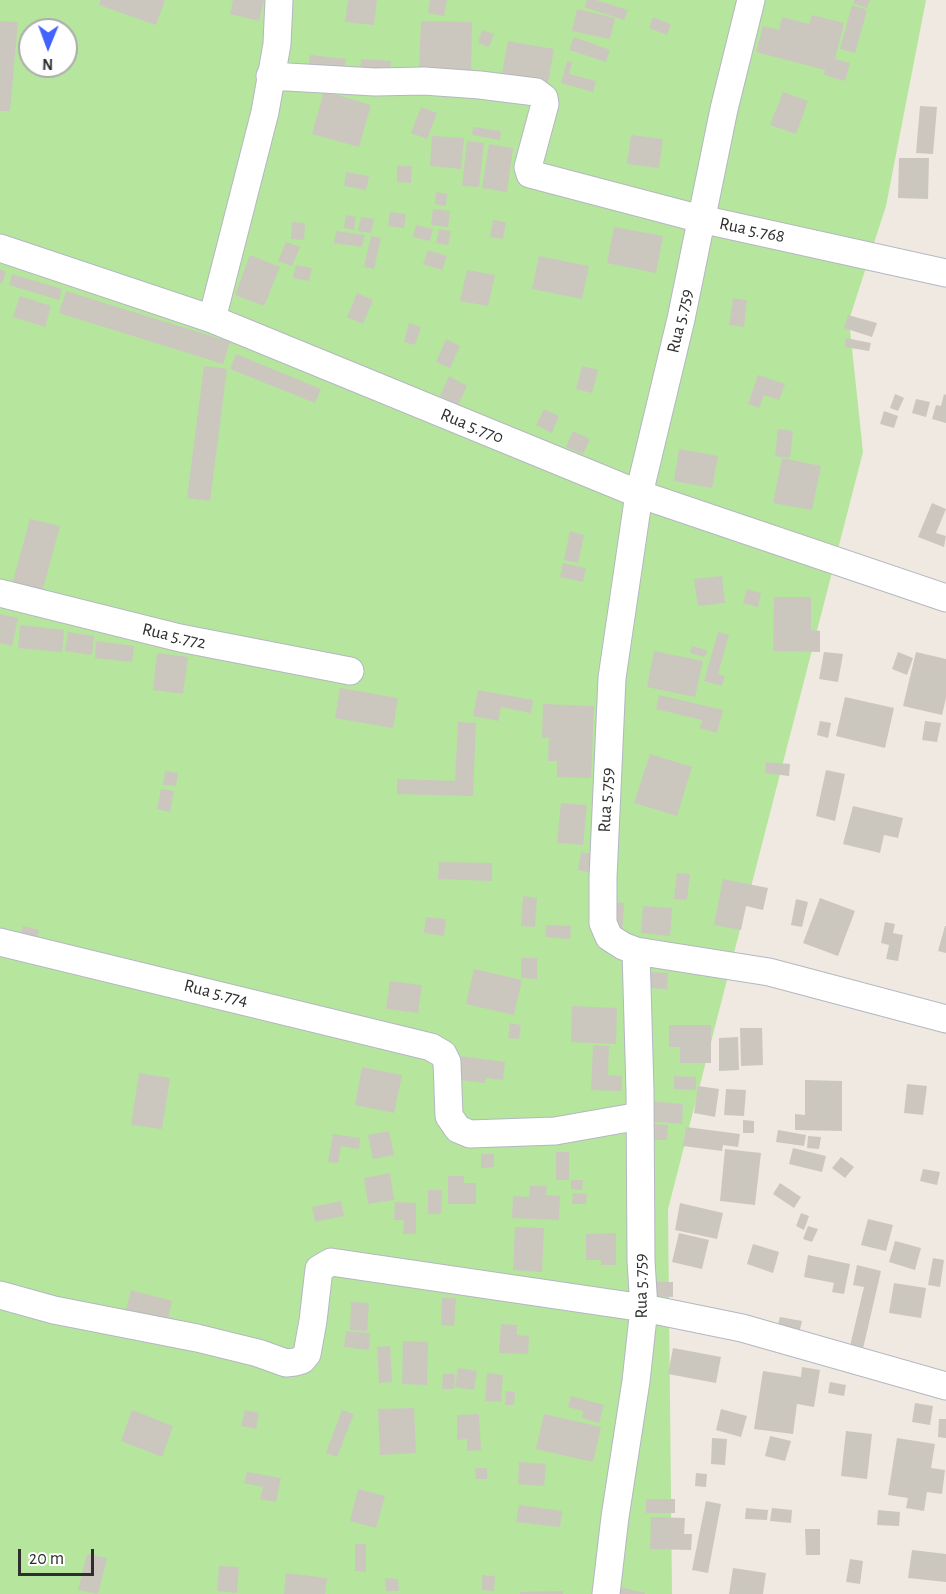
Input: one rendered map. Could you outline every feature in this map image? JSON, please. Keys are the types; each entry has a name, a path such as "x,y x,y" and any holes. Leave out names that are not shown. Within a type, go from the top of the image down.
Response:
{"street":[{"path":"212,319 265,112 277,44 279,0"},
{"name":"Rua 5.759","path":"606,1594 644,1308 641,1261 636,951 609,937 603,923 612,678 639,494 681,319 724,109 751,0"},
{"name":"Rua 5.768","path":"270,76 375,82 424,81 536,92 544,98 545,104 528,171 530,174 701,219 946,273"},
{"name":"Rua 5.770","path":"0,248 212,319 639,494 946,598"},
{"name":"Rua 5.772","path":"0,592 180,638 350,671"},
{"name":"Rua 5.774","path":"0,942 431,1047 443,1054 447,1062 449,1116 458,1128 470,1134 555,1131 640,1116"},
{"path":"636,951 769,972 946,1019"},
{"path":"0,1295 54,1310 197,1338 258,1353 286,1363 302,1360 307,1354 318,1273 323,1265 331,1262 644,1308 742,1328 946,1386"}],"green space":[{"path":"0,0 926,0 886,206 849,320 863,452 668,1209 672,1594 0,1594"}],"building":[{"path":"100,0 165,0 156,25 99,5"},
{"path":"233,0 264,0 259,21 230,14"},
{"path":"348,0 377,0 374,25 345,22"},
{"path":"430,0 447,0 444,16 428,13"},
{"path":"587,0 596,0 628,10 624,20 584,7"},
{"path":"854,0 870,0 867,8 853,3"},
{"path":"852,5 867,10 855,53 840,49"},
{"path":"577,9 615,18 610,39 572,31"},
{"path":"812,15 844,23 835,59 850,63 845,81 824,75 825,70 756,52 763,26 779,30 782,17 809,24"},
{"path":"653,17 671,24 667,35 649,28"},
{"path":"0,21 18,22 10,111 0,111"},
{"path":"421,21 472,22 471,73 419,72"},
{"path":"482,30 494,34 489,47 478,43"},
{"path":"574,37 610,50 606,62 569,50"},
{"path":"508,41 554,49 547,88 501,79"},
{"path":"310,55 346,59 344,75 308,71"},
{"path":"361,59 391,61 390,74 360,72"},
{"path":"567,61 572,62 569,74 596,81 593,92 561,83"},
{"path":"324,91 371,105 359,147 312,134"},
{"path":"783,92 808,101 796,134 770,125"},
{"path":"920,106 937,107 933,154 916,153"},
{"path":"421,107 437,113 427,139 411,133"},
{"path":"473,127 501,131 500,140 472,135"},
{"path":"631,135 663,139 659,168 627,164"},
{"path":"432,136 464,138 461,169 430,166"},
{"path":"467,141 484,143 479,187 462,186"},
{"path":"489,144 513,148 507,192 482,188"},
{"path":"899,158 929,158 928,199 898,198"},
{"path":"397,166 412,166 411,183 397,182"},
{"path":"346,172 369,176 366,190 344,186"},
{"path":"436,192 447,194 446,206 435,204"},
{"path":"433,209 450,211 448,227 431,225"},
{"path":"390,212 406,214 404,228 388,226"},
{"path":"346,215 356,217 354,230 344,228"},
{"path":"361,217 374,219 371,233 358,231"},
{"path":"493,220 506,222 503,239 490,237"},
{"path":"292,222 305,223 304,240 291,239"},
{"path":"416,225 433,229 430,241 413,237"},
{"path":"614,227 663,236 656,273 607,263"},
{"path":"439,229 451,231 448,245 436,243"},
{"path":"336,231 365,235 362,247 334,243"},
{"path":"371,236 381,238 374,269 364,267"},
{"path":"286,242 300,247 292,266 278,261"},
{"path":"428,250 447,256 442,270 423,264"},
{"path":"250,255 280,267 264,306 235,295"},
{"path":"539,256 589,266 582,299 532,289"},
{"path":"296,265 312,268 309,281 293,278"},
{"path":"0,269 6,272 2,284 0,283"},
{"path":"467,270 495,275 488,306 460,301"},
{"path":"12,274 62,289 59,300 9,285"},
{"path":"66,291 230,342 223,364 59,313"},
{"path":"357,293 373,300 363,324 347,317"},
{"path":"20,296 51,306 45,327 13,317"},
{"path":"733,298 747,300 744,327 729,325"},
{"path":"848,315 877,323 872,337 844,328"},
{"path":"409,323 421,327 415,345 404,342"},
{"path":"846,338 871,343 869,351 845,347"},
{"path":"446,339 460,346 450,368 436,362"},
{"path":"236,354 321,389 315,403 230,369"},
{"path":"204,366 227,369 210,501 187,498"},
{"path":"582,366 598,370 592,393 576,389"},
{"path":"758,375 785,384 779,400 764,395 759,408 748,404"},
{"path":"449,376 467,386 458,405 440,396"},
{"path":"895,394 904,398 898,411 890,408"},
{"path":"944,394 946,395 946,423 932,419 936,405 941,406"},
{"path":"916,399 930,402 926,417 912,413"},
{"path":"544,409 559,416 552,433 536,425"},
{"path":"884,411 898,416 894,428 880,424"},
{"path":"778,429 793,431 790,458 775,456"},
{"path":"573,431 590,439 583,454 566,447"},
{"path":"679,449 718,456 712,488 674,481"},
{"path":"782,458 821,466 812,510 773,503"},
{"path":"932,503 946,509 936,533 946,536 944,547 918,537"},
{"path":"30,519 60,526 41,596 11,588"},
{"path":"570,531 584,535 578,563 564,560"},
{"path":"563,563 586,568 583,582 560,577"},
{"path":"722,576 725,603 698,606 694,579"},
{"path":"747,589 761,593 758,607 743,603"},
{"path":"774,597 811,597 811,630 820,631 820,652 773,651"},
{"path":"0,614 18,618 12,646 0,643"},
{"path":"20,625 64,630 62,652 18,648"},
{"path":"68,632 94,636 92,655 65,651"},
{"path":"718,632 729,635 718,674 725,676 722,686 704,681"},
{"path":"96,641 134,646 132,662 95,658"},
{"path":"692,646 707,650 705,657 690,653"},
{"path":"654,651 703,661 695,697 647,687"},
{"path":"824,652 843,654 838,682 819,679"},
{"path":"898,652 913,658 907,675 892,669"},
{"path":"916,652 946,659 946,698 942,715 903,706"},
{"path":"157,653 188,657 183,694 153,690"},
{"path":"340,688 398,698 393,728 335,718"},
{"path":"478,690 533,700 531,713 501,707 498,721 473,716"},
{"path":"659,695 723,710 717,733 700,728 702,720 656,709"},
{"path":"845,697 894,708 885,748 836,736"},
{"path":"543,704 594,706 591,778 557,777 557,761 548,761 549,738 542,738"},
{"path":"820,721 831,723 828,738 817,735"},
{"path":"925,721 941,723 937,742 922,740"},
{"path":"458,722 476,723 473,796 397,794 397,779 455,781"},
{"path":"650,754 692,767 677,816 634,803"},
{"path":"766,762 790,764 789,776 765,773"},
{"path":"826,770 845,774 835,821 816,816"},
{"path":"165,771 178,773 176,786 163,785"},
{"path":"161,789 174,791 170,812 157,809"},
{"path":"561,803 587,805 583,845 557,843"},
{"path":"853,806 903,818 898,838 884,835 880,853 843,844"},
{"path":"581,852 596,855 594,873 578,870"},
{"path":"439,862 492,863 492,881 438,879"},
{"path":"677,873 690,874 687,900 674,899"},
{"path":"723,879 768,888 763,910 746,906 741,930 714,925"},
{"path":"523,896 537,898 535,927 521,926"},
{"path":"820,898 855,911 838,956 803,943"},
{"path":"796,899 808,902 802,927 791,925"},
{"path":"612,902 624,903 622,936 609,935"},
{"path":"643,906 672,908 670,936 641,933"},
{"path":"426,917 446,919 444,936 424,933"},
{"path":"885,922 895,924 893,933 903,935 898,961 886,959 889,945 881,943"},
{"path":"546,925 571,926 570,939 545,937"},
{"path":"23,926 39,930 37,941 20,937"},
{"path":"946,926 946,953 938,951"},
{"path":"521,958 537,958 537,979 521,978"},
{"path":"474,969 522,980 514,1015 466,1004"},
{"path":"647,972 668,973 667,989 646,988"},
{"path":"390,981 422,985 418,1013 386,1009"},
{"path":"572,1006 617,1008 616,1044 571,1042"},
{"path":"510,1023 521,1025 519,1039 508,1038"},
{"path":"669,1025 711,1025 711,1063 680,1063 680,1047 669,1047"},
{"path":"740,1028 762,1028 763,1065 741,1066"},
{"path":"738,1037 739,1070 719,1071 719,1038"},
{"path":"593,1045 609,1046 608,1075 622,1076 622,1091 591,1090"},
{"path":"461,1056 505,1062 503,1080 486,1078 485,1083 458,1080"},
{"path":"362,1067 402,1075 394,1113 355,1105"},
{"path":"139,1073 170,1078 162,1129 131,1125"},
{"path":"674,1076 696,1077 696,1090 674,1089"},
{"path":"805,1080 842,1081 842,1131 795,1130 795,1114 805,1115"},
{"path":"907,1084 927,1086 923,1115 904,1113"},
{"path":"698,1086 719,1089 715,1117 694,1113"},
{"path":"726,1089 746,1090 744,1116 724,1115"},
{"path":"649,1101 683,1104 682,1124 647,1121"},
{"path":"743,1120 754,1121 754,1133 743,1133"},
{"path":"653,1124 668,1125 667,1140 652,1140"},
{"path":"686,1127 740,1134 738,1147 723,1145 722,1151 683,1146"},
{"path":"778,1130 806,1135 804,1146 776,1142"},
{"path":"389,1131 394,1155 373,1159 368,1135"},
{"path":"333,1134 360,1138 359,1149 341,1146 338,1163 328,1162"},
{"path":"808,1136 821,1137 819,1149 807,1148"},
{"path":"793,1148 826,1156 822,1172 789,1164"},
{"path":"725,1149 761,1153 755,1205 720,1201"},
{"path":"556,1152 569,1152 569,1180 556,1180"},
{"path":"481,1154 494,1154 494,1167 481,1168"},
{"path":"841,1157 854,1167 845,1178 832,1168"},
{"path":"923,1169 940,1172 937,1185 920,1181"},
{"path":"390,1173 394,1200 368,1204 364,1178"},
{"path":"448,1176 464,1176 464,1183 476,1183 476,1204 448,1204"},
{"path":"571,1180 583,1180 582,1190 571,1189"},
{"path":"780,1183 801,1197 794,1208 773,1194"},
{"path":"530,1186 547,1186 546,1195 560,1196 559,1220 512,1218 513,1196 529,1197"},
{"path":"428,1190 442,1190 441,1214 428,1214"},
{"path":"573,1193 587,1194 586,1204 572,1204"},
{"path":"341,1201 344,1216 315,1222 312,1207"},
{"path":"395,1202 416,1203 416,1234 403,1234 404,1220 394,1220"},
{"path":"680,1203 723,1213 717,1239 675,1230"},
{"path":"801,1213 809,1216 804,1230 796,1226"},
{"path":"868,1219 893,1225 886,1251 861,1245"},
{"path":"808,1226 818,1229 812,1242 803,1239"},
{"path":"515,1227 544,1228 542,1272 513,1270"},
{"path":"616,1233 616,1265 601,1265 601,1260 586,1260 586,1234"},
{"path":"679,1233 709,1240 702,1269 672,1262"},
{"path":"895,1241 921,1248 915,1270 889,1262"},
{"path":"753,1244 779,1252 773,1273 747,1264"},
{"path":"808,1255 850,1264 844,1294 832,1292 834,1283 804,1277"},
{"path":"933,1258 944,1260 940,1287 928,1285"},
{"path":"857,1265 881,1271 862,1353 849,1350 864,1287 853,1285"},
{"path":"651,1282 673,1282 673,1297 650,1296"},
{"path":"894,1283 926,1288 921,1318 889,1313"},
{"path":"131,1290 172,1301 166,1328 124,1318"},
{"path":"442,1298 456,1298 454,1326 441,1325"},
{"path":"351,1302 369,1303 367,1331 350,1330"},
{"path":"780,1317 802,1321 799,1334 777,1329"},
{"path":"501,1324 517,1325 517,1335 529,1336 528,1354 499,1353"},
{"path":"346,1331 370,1333 369,1350 344,1347"},
{"path":"403,1341 428,1342 427,1385 402,1384"},
{"path":"390,1346 392,1382 379,1383 377,1347"},
{"path":"673,1348 721,1357 716,1383 668,1374"},
{"path":"802,1367 820,1370 814,1407 797,1404 793,1434 754,1429 763,1371 801,1377"},
{"path":"458,1368 477,1371 474,1390 455,1387"},
{"path":"487,1373 503,1375 501,1402 485,1401"},
{"path":"443,1374 455,1374 454,1389 442,1389"},
{"path":"830,1382 846,1385 844,1396 828,1393"},
{"path":"506,1391 515,1392 514,1405 505,1405"},
{"path":"571,1396 604,1405 599,1423 582,1418 583,1411 568,1407"},
{"path":"915,1403 933,1406 930,1425 912,1422"},
{"path":"414,1408 416,1453 380,1455 378,1409"},
{"path":"721,1409 747,1416 741,1437 716,1430"},
{"path":"132,1410 173,1426 162,1457 121,1441"},
{"path":"245,1410 259,1413 256,1429 241,1426"},
{"path":"342,1410 354,1414 337,1457 326,1453"},
{"path":"479,1414 481,1450 467,1451 467,1439 457,1440 457,1415"},
{"path":"544,1414 601,1427 593,1462 536,1449"},
{"path":"939,1419 946,1419 946,1438 938,1437"},
{"path":"846,1431 872,1434 867,1479 841,1476"},
{"path":"770,1436 791,1441 785,1461 765,1456"},
{"path":"712,1438 727,1439 725,1465 711,1464"},
{"path":"897,1438 935,1444 931,1468 945,1470 942,1494 927,1492 924,1511 906,1508 908,1498 888,1495"},
{"path":"519,1462 546,1464 544,1486 518,1484"},
{"path":"475,1468 487,1468 487,1479 476,1479"},
{"path":"247,1472 281,1478 276,1502 260,1499 263,1487 244,1483"},
{"path":"696,1473 707,1474 706,1487 695,1486"},
{"path":"358,1489 385,1496 376,1528 350,1521"},
{"path":"646,1499 675,1499 675,1513 646,1513"},
{"path":"706,1501 721,1504 708,1573 692,1570"},
{"path":"519,1505 562,1511 560,1527 516,1522"},
{"path":"746,1508 768,1510 767,1520 745,1519"},
{"path":"772,1508 792,1510 791,1523 770,1521"},
{"path":"878,1510 900,1512 899,1526 877,1525"},
{"path":"651,1517 685,1518 684,1534 692,1534 691,1550 650,1549"},
{"path":"805,1529 820,1529 820,1555 806,1555"},
{"path":"355,1544 366,1544 366,1572 355,1571"},
{"path":"912,1550 946,1554 946,1582 908,1578"},
{"path":"87,1554 107,1558 98,1594 78,1590"},
{"path":"850,1559 863,1561 860,1584 846,1582"},
{"path":"219,1566 239,1567 237,1593 217,1591"},
{"path":"733,1568 766,1573 763,1594 729,1594"},
{"path":"286,1573 327,1578 325,1594 284,1594"},
{"path":"482,1575 495,1576 494,1591 482,1590"},
{"path":"385,1578 398,1579 399,1591 386,1591"},
{"path":"620,1587 645,1593 645,1594 618,1594"},
{"path":"563,1591 563,1594 520,1594 520,1592"}]}
